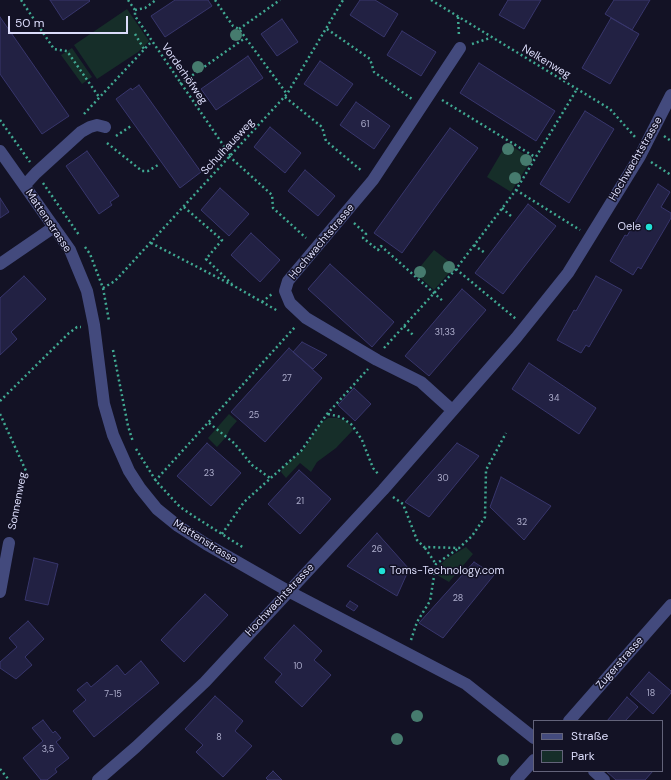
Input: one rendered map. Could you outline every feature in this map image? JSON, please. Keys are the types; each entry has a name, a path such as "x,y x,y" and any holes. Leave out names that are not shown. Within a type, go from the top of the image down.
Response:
{"street":[{"name":"Hochwachtstrasse","path":"452,410 420,382 302,320 290,303 285,291 288,281 373,180 460,48"},
{"name":"Hochwachtstrasse","path":"98,780 136,747 205,682 385,488 525,326 568,273 642,152 671,95"},
{"path":"25,185 36,172 82,132 90,127 98,125 105,127"},
{"name":"Mattenstrasse","path":"0,152 70,250 87,292 94,325 104,404 112,435 129,471 140,488 157,509 178,526 206,544 288,591 466,684 533,737"},
{"path":"0,264 54,228"},
{"name":"Sonnenweg","path":"0,592 9,544"},
{"name":"Zugerstrasse","path":"570,720 671,605"},
{"path":"516,780 533,761"},
{"path":"595,772 604,780"}],"path":[{"path":"20,0 54,49 67,51 100,97"},
{"name":"Vorderhöfweg","path":"128,0 136,10 135,16 230,156 272,195 273,208 310,242"},
{"path":"136,10 144,8 156,0"},
{"path":"215,0 233,26 239,29 246,38 286,96 322,127 326,141 373,180"},
{"path":"239,29 280,0"},
{"name":"Schulhausweg","path":"94,325 109,324 103,288 115,281 286,96 343,0"},
{"name":"Nelkenweg","path":"431,0 610,109 642,152 671,175"},
{"path":"458,17 460,48 491,37"},
{"path":"326,29 370,59 374,72 422,107"},
{"path":"135,34 144,49"},
{"path":"180,84 246,38"},
{"path":"86,112 152,41"},
{"path":"377,360 380,353 456,270 516,190 577,89"},
{"path":"431,93 535,157"},
{"path":"107,143 142,171 148,171 158,164"},
{"path":"516,190 590,236"},
{"path":"184,207 222,240 206,259 234,286"},
{"path":"502,208 511,216"},
{"path":"344,215 366,234 363,238 378,250 381,246 444,302"},
{"path":"151,243 234,286 280,312"},
{"path":"474,245 484,253"},
{"path":"456,270 525,326"},
{"path":"140,488 156,481 302,320"},
{"path":"0,401 69,333 77,327 94,325"},
{"path":"404,326 414,336"},
{"path":"112,348 128,426 139,455 156,481 180,507 195,518 246,549"},
{"path":"222,534 244,502 301,451 327,414 370,368 364,365"},
{"name":"Sonnenweg","path":"0,414 26,471 9,544"},
{"path":"327,414 341,417 352,425 362,440 373,468 385,488 403,504 417,540 436,564 430,601 417,622 411,640"},
{"path":"208,424 234,443 252,465 270,478"},
{"path":"436,564 459,548 472,536 485,517 486,470 506,433"},
{"path":"424,547 459,548"},
{"path":"0,769 9,780"}],"green space":[{"path":"127,9 149,41 138,52 97,79 74,45"},
{"path":"72,48 92,77 82,84 61,55"},
{"path":"507,143 532,159 511,192 487,177"},
{"path":"434,250 455,266 434,290 415,273"},
{"path":"229,414 237,421 217,447 208,438"},
{"path":"328,418 337,418 347,421 353,430 336,448 317,462 311,472 300,463 286,478 281,472 283,467 304,449 321,423"},
{"path":"466,547 473,554 449,582 437,575 439,566 446,559"}],"building":[{"path":"50,0 89,0 90,1 63,20"},
{"path":"175,0 208,0 212,6 165,37 151,16"},
{"path":"360,0 375,0 398,14 384,37 350,15"},
{"path":"508,0 541,0 524,29 499,15"},
{"path":"614,0 650,0 632,30 605,14"},
{"path":"0,17 69,116 42,134 0,74"},
{"path":"611,18 639,34 610,84 582,68"},
{"path":"282,19 298,42 277,56 261,34"},
{"path":"402,31 436,52 421,76 387,55"},
{"path":"248,56 263,78 216,110 201,89"},
{"path":"320,61 353,84 337,106 304,84"},
{"path":"479,63 555,111 536,141 460,93"},
{"path":"139,85 201,172 180,188 116,99 131,88 132,90"},
{"path":"356,102 390,126 374,149 340,125"},
{"path":"585,111 614,129 569,203 540,184"},
{"path":"270,127 301,153 285,173 254,147"},
{"path":"450,128 478,148 402,253 374,233"},
{"path":"87,151 119,196 110,202 112,205 99,214 66,166"},
{"path":"305,170 335,196 318,216 288,191"},
{"name":"Oele","path":"658,184 670,192 661,207 671,213 671,218 641,269 638,267 633,275 610,261 625,235 627,236"},
{"path":"220,188 249,214 229,236 201,210"},
{"path":"0,198 9,212 0,218"},
{"path":"528,204 556,226 503,294 475,273"},
{"path":"251,233 280,260 260,282 231,255"},
{"path":"330,264 394,322 372,347 308,289"},
{"path":"24,276 46,299 11,332 17,339 0,355 0,298"},
{"path":"596,276 622,290 589,347 586,345 581,353 557,340"},
{"path":"462,289 486,310 429,376 405,356"},
{"path":"302,342 327,355 313,369 293,352"},
{"path":"289,348 322,378 265,442 231,412"},
{"path":"529,363 596,408 579,434 512,389"},
{"path":"354,388 371,404 355,421 338,405"},
{"path":"207,443 241,473 211,506 177,476"},
{"path":"457,443 479,456 429,517 405,502"},
{"path":"299,470 331,499 300,534 268,504"},
{"path":"501,477 551,506 524,540 490,507"},
{"path":"377,533 409,569 397,596 347,566"},
{"path":"34,558 58,564 48,605 25,600"},
{"path":"474,562 494,575 443,638 419,623"},
{"path":"205,594 228,615 184,662 161,640"},
{"path":"350,601 358,606 354,611 346,606"},
{"path":"28,621 44,639 25,657 32,665 16,679 0,668 0,662 17,647 9,638"},
{"path":"294,625 322,651 314,660 331,675 302,707 275,682 282,674 264,658"},
{"path":"141,661 159,683 94,737 73,711 86,700 77,690 87,682 91,687 117,665 125,675"},
{"path":"649,672 671,691 671,693 653,714 630,694"},
{"path":"215,696 243,721 235,731 252,746 223,777 196,752 203,745 185,729"},
{"path":"627,697 638,707 626,720 608,720"},
{"path":"43,720 53,733 55,731 61,738 56,742 69,758 55,769 57,772 47,780 41,780 23,758 43,741 32,728"},
{"path":"273,771 282,780 268,780 266,778"},
{"path":"607,772 652,772 645,780 616,780"}],"place":[{"name":"Oele","path":"649,227"},
{"name":"Toms-Technology.com","path":"382,571"}]}
